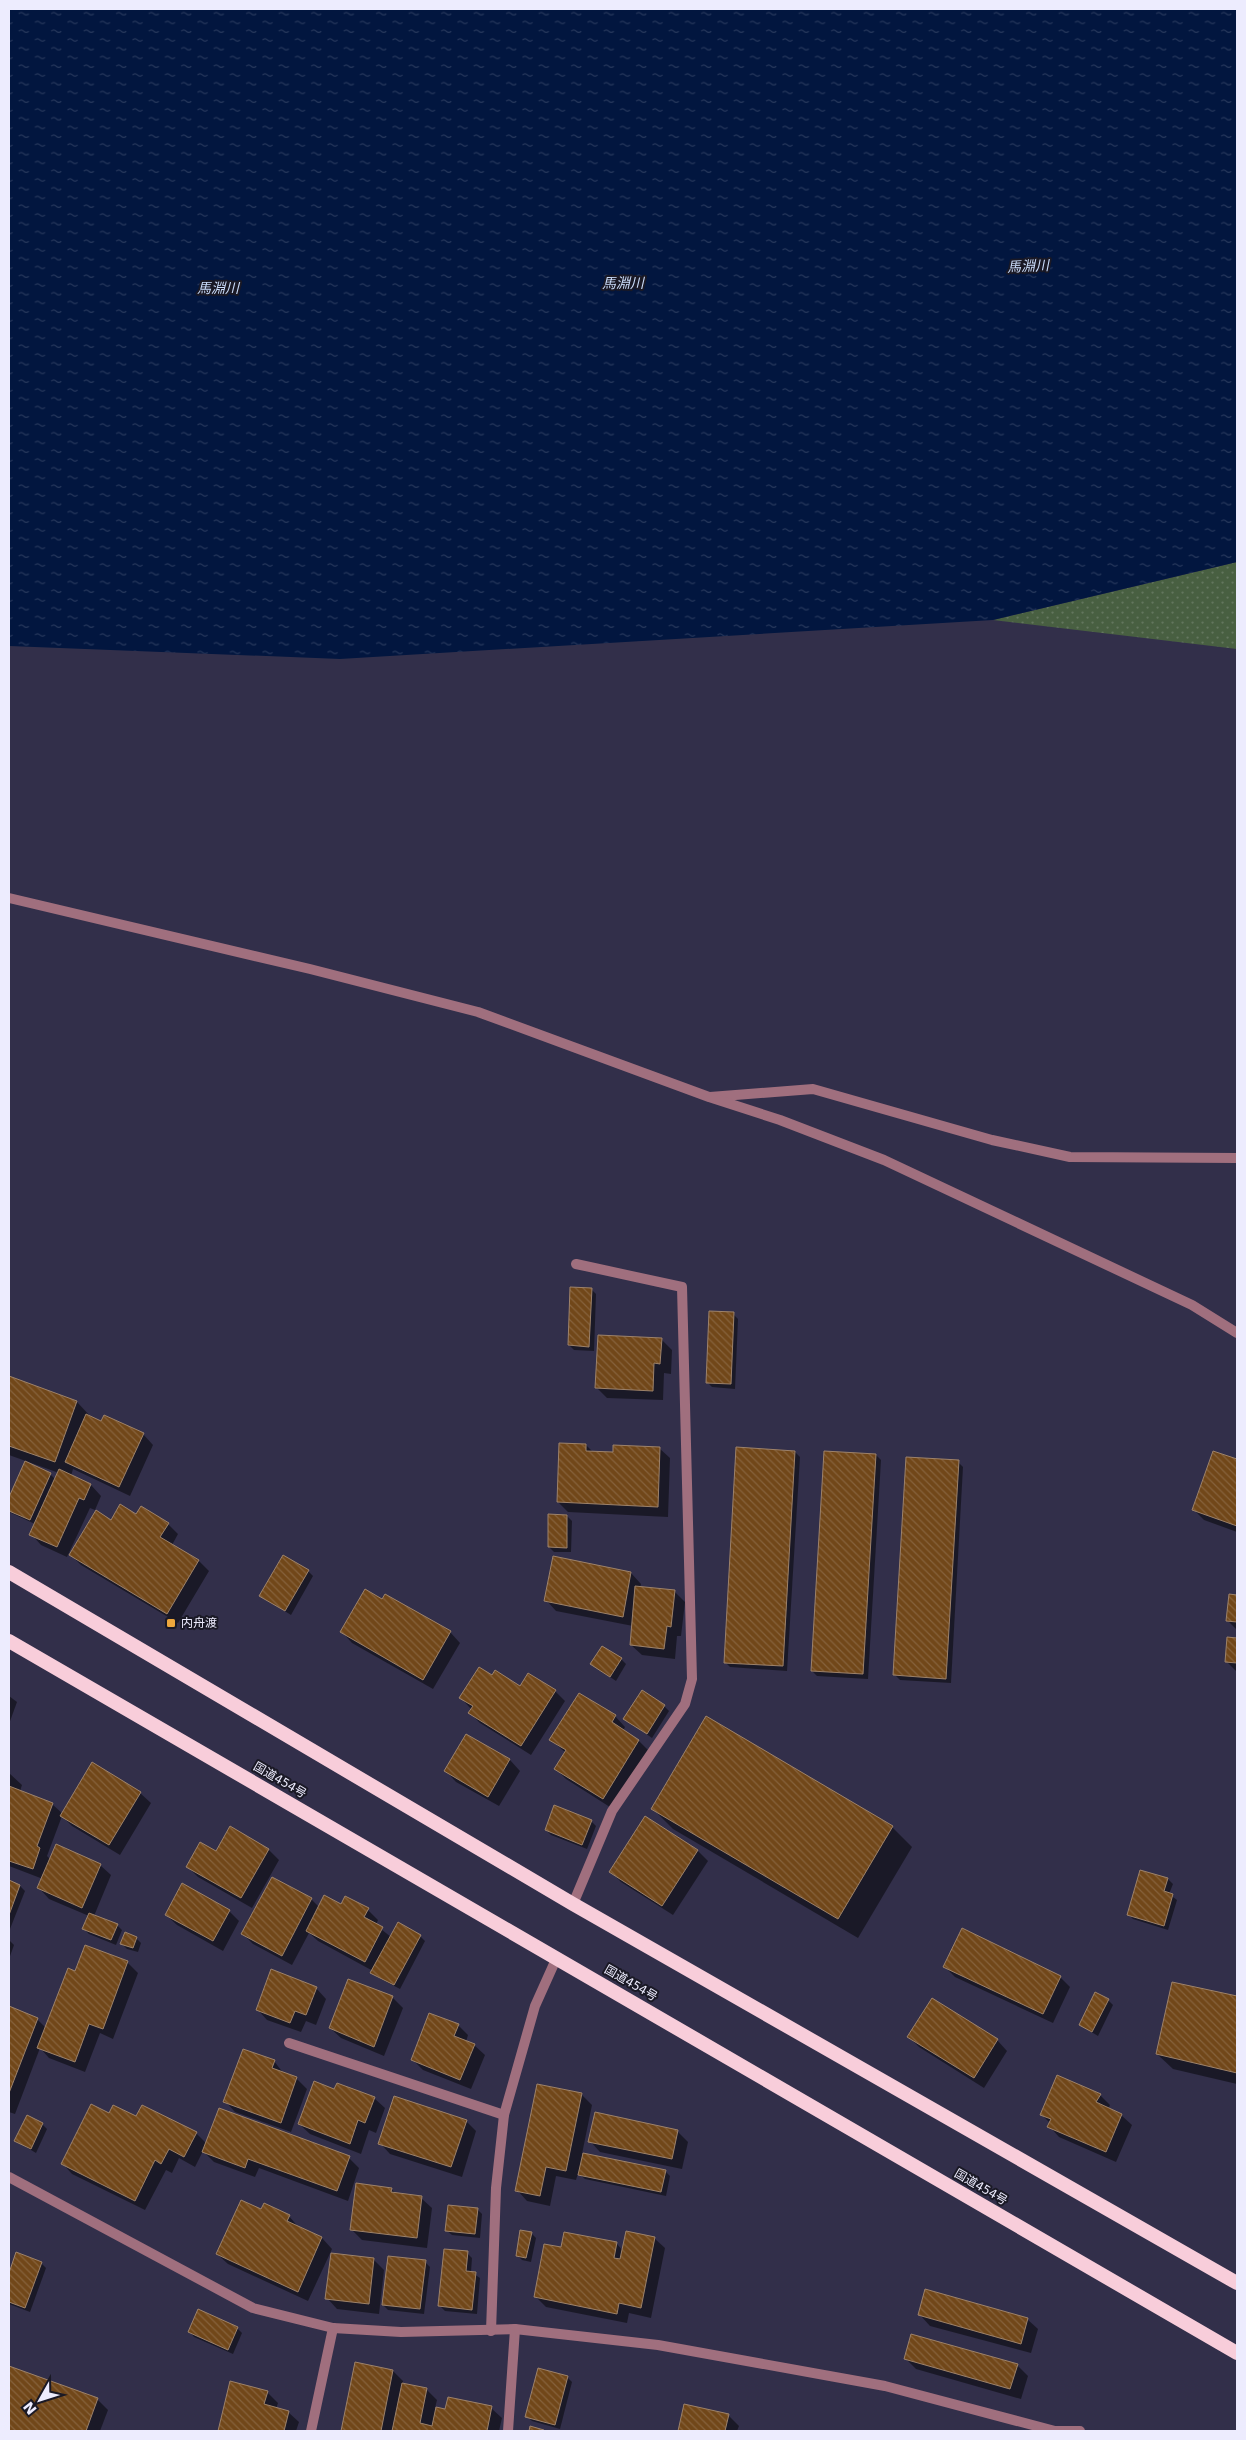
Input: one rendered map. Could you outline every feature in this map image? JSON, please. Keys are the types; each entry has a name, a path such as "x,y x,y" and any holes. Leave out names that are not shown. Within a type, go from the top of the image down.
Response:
{"highway":[{"path":"9,1572 572,1904 1237,2283"},
{"name":"国道454号","path":"9,1641 558,1957 1237,2353"}],"street":[{"path":"9,898 310,968 478,1012 709,1097 780,1120 884,1160 1192,1305 1237,1333"},
{"path":"709,1097 813,1089 992,1140 1070,1157 1237,1158"},
{"path":"572,1904 612,1811 685,1704 692,1679 682,1287 576,1264"},
{"path":"491,2331 496,2188 504,2115 535,2006 558,1957"},
{"path":"290,2043 504,2115"},
{"path":"9,2177 253,2308 333,2328 401,2332 516,2330 658,2344 885,2386 1055,2431 1080,2431"},
{"path":"312,2431 333,2328"},
{"path":"508,2431 516,2330"}],"green space":[{"path":"1237,562 1237,649 993,620"}],"water":[{"name":"馬淵川","path":"9,9 1237,9 1237,562 993,620 340,659 9,646"}],"building":[{"path":"570,1287 592,1288 589,1347 568,1345"},
{"path":"709,1311 734,1312 731,1384 706,1383"},
{"path":"598,1335 662,1338 660,1364 654,1363 653,1391 595,1388"},
{"path":"9,1376 77,1401 55,1462 9,1446"},
{"path":"86,1414 101,1421 104,1415 144,1433 119,1487 65,1462"},
{"path":"559,1443 586,1444 586,1451 613,1452 613,1445 660,1447 658,1507 557,1502"},
{"path":"736,1447 795,1451 783,1666 724,1663"},
{"path":"824,1451 876,1454 863,1674 811,1671"},
{"path":"1213,1451 1237,1459 1237,1526 1192,1510"},
{"path":"906,1457 959,1460 946,1679 893,1675"},
{"path":"25,1461 51,1473 30,1520 9,1511 9,1497"},
{"path":"59,1469 91,1484 84,1500 79,1498 57,1547 29,1535"},
{"path":"120,1504 136,1514 141,1506 169,1523 160,1537 199,1560 167,1614 69,1555 96,1510 111,1520"},
{"path":"548,1514 567,1515 567,1548 548,1547"},
{"path":"283,1555 309,1570 285,1611 259,1596"},
{"path":"553,1556 631,1572 623,1617 544,1601"},
{"path":"635,1586 675,1590 671,1627 667,1626 664,1649 630,1645"},
{"path":"365,1589 382,1599 385,1594 451,1631 423,1680 340,1632"},
{"path":"1229,1594 1237,1595 1237,1622 1226,1621"},
{"path":"1227,1637 1237,1638 1237,1663 1225,1662"},
{"path":"602,1646 622,1658 610,1677 590,1664"},
{"path":"479,1667 492,1675 495,1670 520,1686 528,1673 556,1690 521,1746 468,1713 473,1706 459,1698"},
{"path":"642,1690 665,1705 647,1734 623,1719"},
{"path":"579,1693 616,1715 612,1722 639,1740 603,1799 554,1769 566,1750 549,1740"},
{"path":"706,1716 893,1826 838,1919 651,1809"},
{"path":"466,1734 510,1759 488,1797 444,1771"},
{"path":"92,1762 141,1792 109,1845 60,1816"},
{"path":"9,1786 53,1803 37,1846 40,1848 33,1869 9,1861"},
{"path":"554,1805 592,1820 582,1845 545,1830"},
{"path":"645,1816 698,1850 662,1906 609,1872"},
{"path":"230,1826 269,1849 241,1898 186,1867 200,1842 216,1851"},
{"path":"56,1844 101,1864 82,1908 37,1888"},
{"path":"1140,1870 1168,1878 1164,1891 1173,1894 1164,1926 1127,1915"},
{"path":"272,1877 312,1898 282,1956 241,1934"},
{"path":"9,1880 20,1885 9,1915"},
{"path":"182,1883 230,1910 213,1941 165,1915"},
{"path":"324,1895 341,1904 345,1896 369,1908 364,1917 383,1927 365,1962 306,1931"},
{"path":"89,1913 118,1924 111,1940 82,1929"},
{"path":"398,1922 421,1935 394,1985 370,1973"},
{"path":"962,1928 1061,1976 1043,2014 943,1967"},
{"path":"125,1932 137,1937 133,1948 120,1944"},
{"path":"85,1945 128,1961 103,2029 89,2024 75,2062 37,2048 68,1968 75,1971"},
{"path":"271,1969 317,1987 306,2015 295,2011 290,2023 256,2010"},
{"path":"348,1979 393,1996 374,2047 329,2028"},
{"path":"1172,1982 1237,1996 1237,2073 1156,2054"},
{"path":"1095,1992 1109,1999 1092,2032 1079,2025"},
{"path":"932,1998 998,2039 974,2078 907,2037"},
{"path":"9,2006 38,2018 9,2093"},
{"path":"429,2013 459,2024 454,2036 475,2044 460,2080 411,2060"},
{"path":"243,2049 275,2060 272,2068 297,2077 281,2123 223,2102"},
{"path":"1057,2075 1101,2094 1096,2102 1122,2114 1106,2152 1047,2127 1051,2119 1040,2115"},
{"path":"314,2081 334,2089 337,2083 375,2097 365,2123 358,2120 350,2144 298,2124"},
{"path":"537,2084 582,2093 566,2171 546,2167 540,2196 515,2191"},
{"path":"394,2096 467,2120 451,2167 378,2144"},
{"path":"91,2104 109,2113 113,2105 136,2116 142,2105 197,2132 184,2157 169,2149 161,2164 155,2160 135,2201 61,2164"},
{"path":"219,2108 350,2156 337,2191 248,2159 245,2168 202,2152"},
{"path":"595,2112 678,2130 672,2159 588,2142"},
{"path":"27,2115 43,2123 31,2149 14,2141"},
{"path":"583,2153 666,2170 661,2192 578,2175"},
{"path":"356,2183 392,2188 391,2192 422,2196 417,2238 350,2230"},
{"path":"241,2200 261,2209 264,2203 290,2215 287,2221 322,2237 298,2292 216,2254"},
{"path":"448,2205 478,2208 475,2234 445,2231"},
{"path":"520,2230 532,2232 526,2258 516,2256"},
{"path":"626,2231 655,2237 641,2308 619,2303 617,2314 534,2297 544,2244 561,2247 564,2232 617,2242 614,2258 620,2259"},
{"path":"444,2249 468,2251 466,2271 476,2272 472,2310 438,2306"},
{"path":"16,2252 42,2262 25,2308 9,2302 9,2273"},
{"path":"331,2253 374,2258 369,2304 325,2299"},
{"path":"388,2256 426,2260 420,2309 382,2305"},
{"path":"925,2289 1028,2318 1021,2344 918,2315"},
{"path":"198,2309 238,2327 228,2350 188,2332"},
{"path":"911,2334 1018,2364 1010,2389 904,2359"},
{"path":"355,2362 393,2370 381,2431 341,2431"},
{"path":"9,2366 98,2398 86,2431 9,2431"},
{"path":"538,2368 568,2376 555,2425 525,2417"},
{"path":"230,2381 268,2391 264,2404 289,2411 284,2431 218,2431"},
{"path":"402,2383 427,2388 420,2423 432,2426 436,2407 445,2409 448,2397 492,2406 487,2431 392,2431"},
{"path":"684,2404 729,2414 725,2431 678,2431"},
{"path":"530,2426 544,2430 529,2431"}],"place":[{"name":"内舟渡","path":"171,1623"}]}
